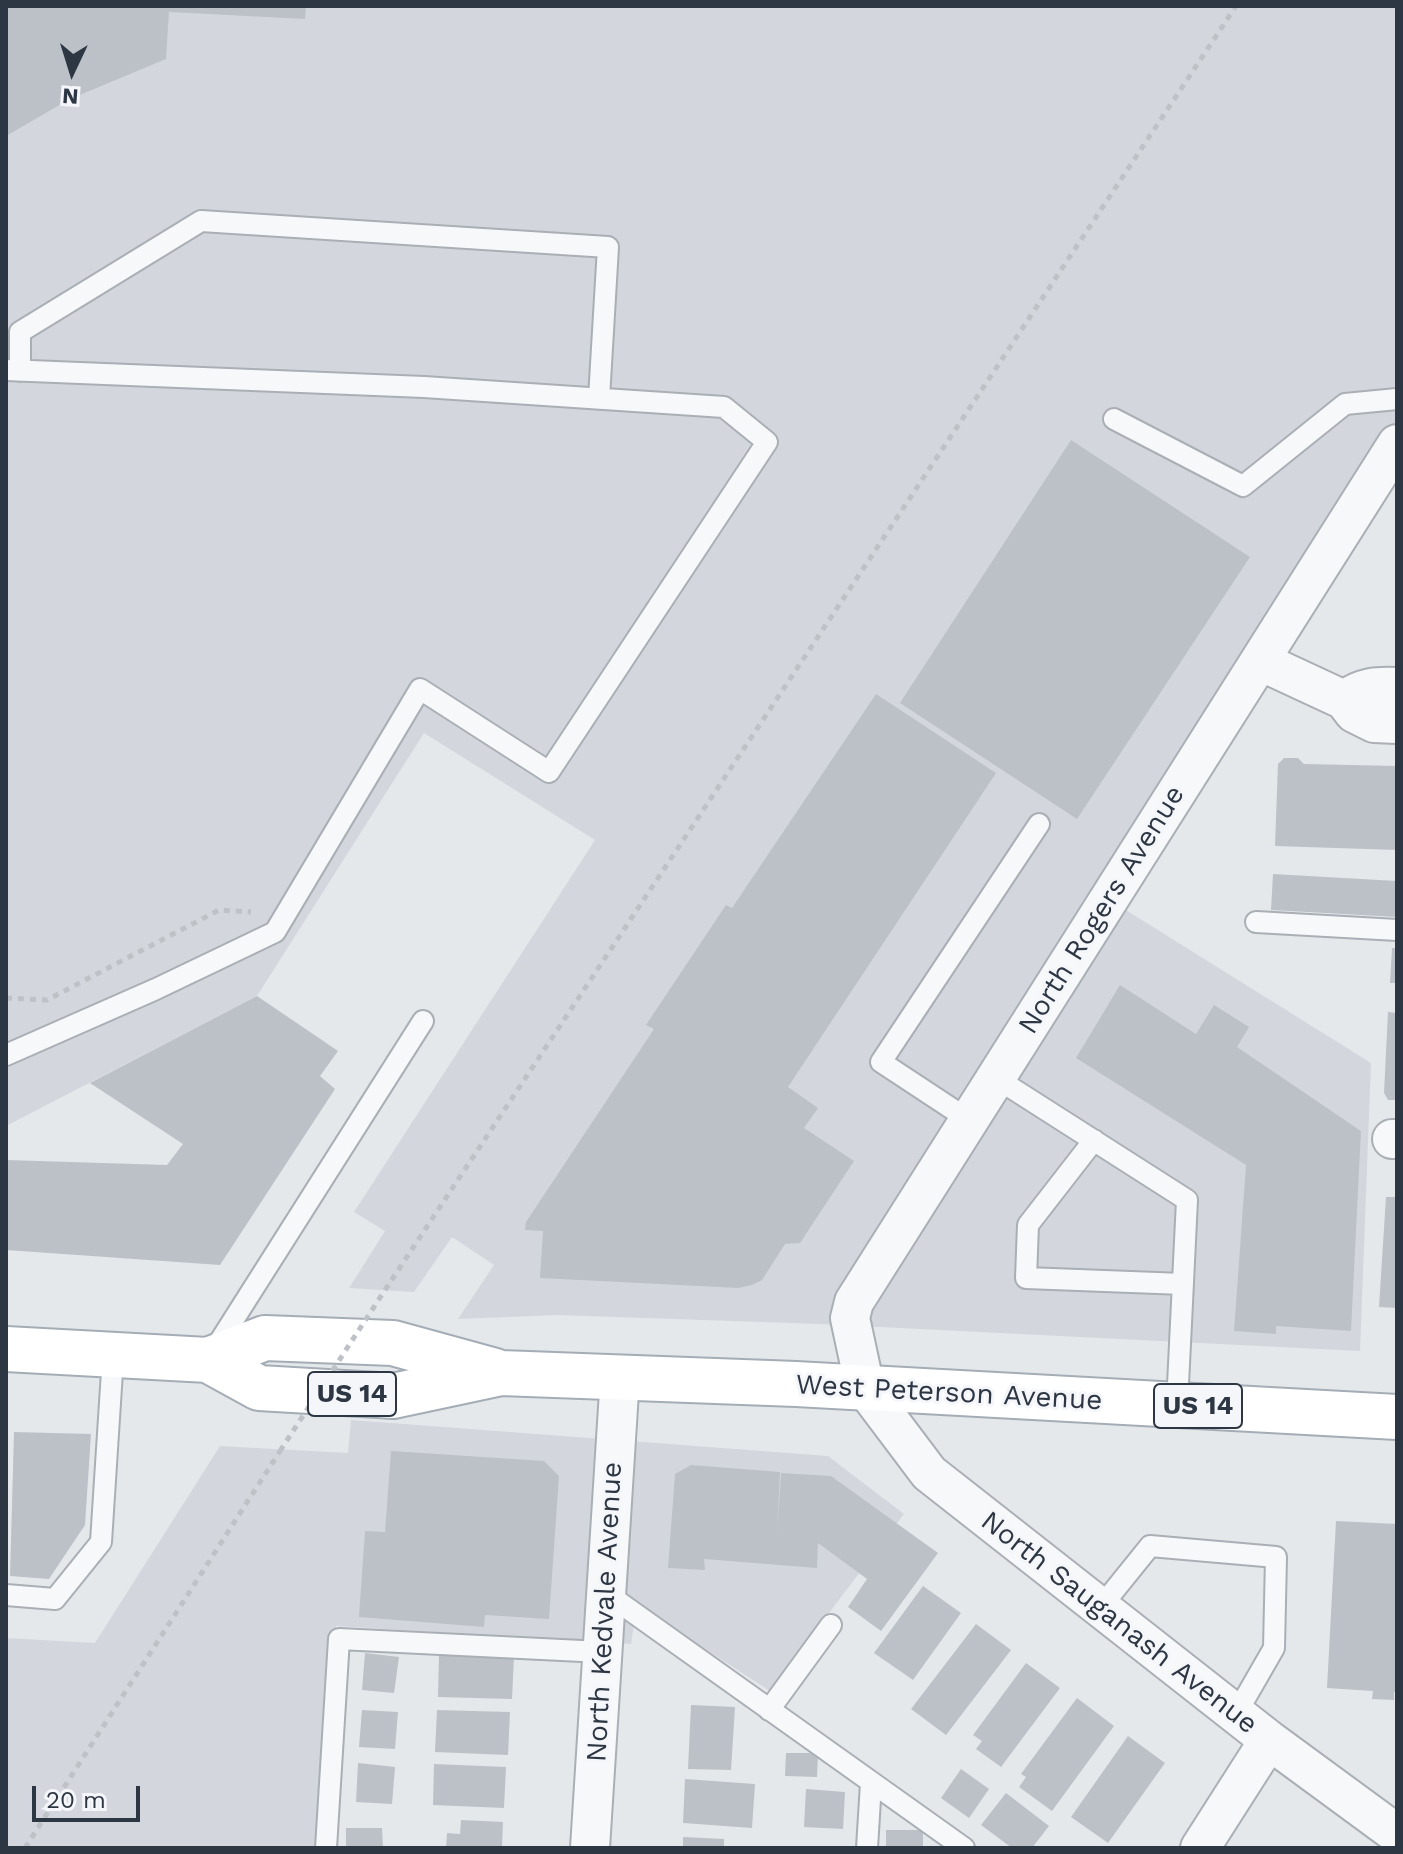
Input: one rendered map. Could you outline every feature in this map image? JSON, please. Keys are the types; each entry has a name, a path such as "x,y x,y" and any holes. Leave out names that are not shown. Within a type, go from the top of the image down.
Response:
{"main road":[{"name":"West Peterson Avenue","path":"6,1349 208,1360 265,1338 393,1343 501,1373 865,1388 1397,1417"}],"street":[{"name":"North Rogers Avenue","path":"865,1388 850,1318 854,1302 1397,444"},
{"path":"1260,661 1344,700 1354,713 1374,723 1397,724"},
{"path":"1344,700 1359,689 1397,687"},
{"name":"North Kedvale Avenue","path":"590,1848 620,1376"},
{"name":"North Sauganash Avenue","path":"865,1388 929,1473 1269,1740 1397,1834"},
{"path":"1200,1848 1269,1740"}],"lane":[{"path":"6,1055 275,932 420,689 549,772 767,442 724,407 345,383 13,371 20,332 201,221 608,247 599,398"},
{"path":"1114,419 1243,486 1345,404 1397,399"},
{"path":"969,1120 881,1062 1039,824"},
{"path":"1256,922 1397,930"},
{"path":"208,1360 423,1021"},
{"path":"996,1078 1187,1200 1177,1405"},
{"path":"1094,1140 1028,1225 1026,1278 1183,1284"},
{"path":"6,1595 55,1599 101,1542 113,1356"},
{"path":"1100,1608 1150,1546 1276,1557 1274,1648 1236,1714"},
{"path":"606,1593 964,1848"},
{"path":"769,1710 831,1625"},
{"path":"326,1848 339,1639 602,1652"},
{"path":"867,1848 871,1783"}],"path":[{"path":"25,1848 385,1290 1236,6"}],"shaded area":[{"path":"6,6 1397,6 1397,441 1097,892 1371,1063 1360,1351 820,1324 557,1315 458,1319 494,1265 452,1237 414,1292 349,1288 385,1231 354,1212 595,840 424,733 257,996 6,1126"},
{"path":"351,1420 828,1456 904,1514 770,1691 637,1605 631,1644 336,1626 317,1848 6,1848 6,1638 95,1643 220,1446 348,1453"}],"building":[{"path":"6,6 306,6 305,19 169,12 166,59 70,99 6,136"},
{"path":"1071,440 1250,557 1077,819 900,703"},
{"path":"876,694 996,773 788,1087 818,1108 804,1128 854,1161 800,1243 785,1244 762,1280 752,1285 738,1288 540,1278 543,1231 525,1230 526,1222 654,1029 646,1025 726,905 732,908"},
{"path":"1284,758 1298,758 1304,764 1397,766 1397,850 1275,846 1278,764"},
{"path":"1273,874 1397,881 1397,917 1271,910"},
{"path":"1392,948 1397,948 1397,983 1390,983"},
{"path":"1120,985 1196,1034 1214,1005 1249,1027 1237,1047 1361,1131 1351,1331 1276,1326 1276,1334 1234,1331 1246,1165 1076,1058"},
{"path":"257,996 338,1051 320,1076 335,1089 220,1265 6,1250 6,1160 167,1165 183,1144 90,1083"},
{"path":"1388,1012 1397,1013 1397,1100 1388,1100 1384,1093"},
{"path":"1386,1197 1397,1197 1397,1308 1379,1307"},
{"path":"14,1432 91,1434 85,1525 49,1579 10,1576"},
{"path":"391,1451 544,1461 559,1476 549,1619 485,1615 484,1627 359,1617 365,1531 385,1532"},
{"path":"691,1465 780,1472 777,1535 781,1473 831,1476 938,1553 881,1631 848,1607 867,1579 818,1543 817,1568 704,1559 705,1570 668,1568 675,1474"},
{"path":"1336,1521 1397,1524 1397,1692 1394,1692 1394,1700 1372,1699 1373,1691 1327,1688"},
{"path":"923,1586 961,1613 913,1680 874,1653"},
{"path":"976,1624 1011,1650 946,1735 911,1709"},
{"path":"365,1653 399,1657 394,1693 362,1690"},
{"path":"439,1654 514,1656 512,1699 438,1697"},
{"path":"1026,1663 1060,1688 1001,1767 976,1749 982,1741 973,1735"},
{"path":"1077,1698 1114,1726 1052,1811 1019,1787 1026,1777 1021,1774"},
{"path":"691,1705 735,1707 731,1770 688,1769"},
{"path":"362,1710 398,1712 395,1749 359,1747"},
{"path":"437,1710 510,1712 508,1755 435,1752"},
{"path":"1128,1736 1165,1763 1108,1843 1071,1817"},
{"path":"786,1753 818,1753 817,1777 785,1776"},
{"path":"358,1763 395,1767 392,1804 356,1802"},
{"path":"434,1764 506,1767 504,1808 433,1805"},
{"path":"961,1769 989,1789 969,1818 941,1798"},
{"path":"685,1779 755,1784 752,1828 683,1823"},
{"path":"806,1789 845,1792 843,1829 804,1827"},
{"path":"1006,1793 1049,1826 1032,1848 1012,1848 981,1825"},
{"path":"461,1820 503,1822 502,1848 446,1848 447,1833 460,1834"},
{"path":"346,1828 382,1828 383,1848 346,1848"},
{"path":"886,1830 923,1830 923,1848 886,1848"},
{"path":"683,1837 724,1839 724,1848 683,1848"}]}
